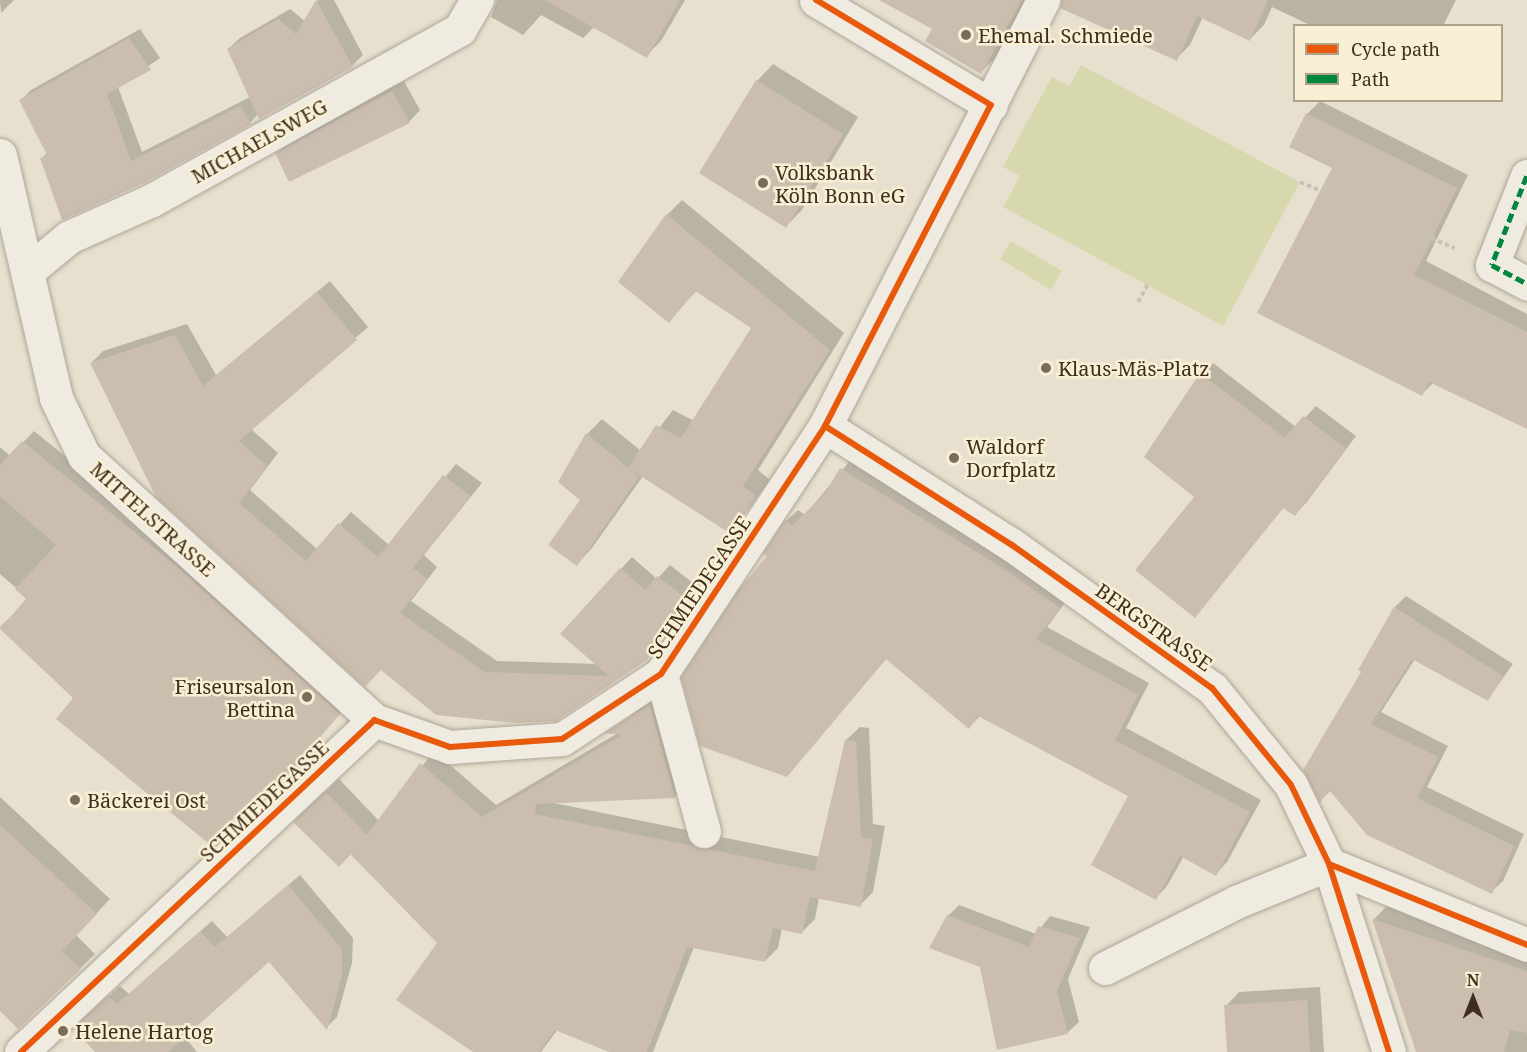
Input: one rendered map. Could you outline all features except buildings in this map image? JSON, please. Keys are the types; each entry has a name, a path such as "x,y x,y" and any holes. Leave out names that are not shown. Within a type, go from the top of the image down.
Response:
{"street":[{"name":"MICHAELSWEG","path":"29,270 69,237 152,200 460,29 477,0"},
{"path":"816,0 991,105"},
{"name":"SCHMIEDEGASSE","path":"21,1052 374,720 450,747 562,739 661,674 825,426 1043,0"},
{"name":"MITTELSTRASSE","path":"0,155 29,270 56,398 84,456 374,720"},
{"path":"1527,176 1492,264 1527,284"},
{"name":"BERGSTRASSE","path":"825,426 1012,545 1212,688 1291,785 1329,864 1389,1052"},
{"name":"SCHMIEDEGASSE","path":"661,674 704,831"},
{"path":"1105,968 1236,902 1329,864 1527,945"}],"path":[{"path":"1300,183 1492,264"},
{"path":"1138,302 1148,284"}],"green space":[{"path":"1081,65 1300,182 1223,326 1003,207 1020,176 1003,167 1033,111 1052,77 1069,86"},
{"path":"1011,241 1062,271 1051,290 1000,259"}],"marked path":[{"path":"1527,176 1492,265 1527,284"}],"cycle path":[{"path":"21,1052 374,720 450,747 562,739 661,674 825,426 991,105 816,0"},
{"path":"825,426 1012,545 1212,688 1291,785 1329,864 1389,1052"},
{"path":"1329,864 1527,945"}],"place":[{"name":"Ehemal. Schmiede","path":"966,35"},
{"name":"Volksbank Köln Bonn eG","path":"763,183"},
{"name":"Klaus-Mäs-Platz","path":"1046,368"},
{"name":"Waldorf Dorfplatz","path":"954,458"},
{"name":"Friseursalon Bettina","path":"307,697"},
{"name":"Bäckerei Ost","path":"75,800"},
{"name":"Helene Hartog","path":"63,1031"}]}
